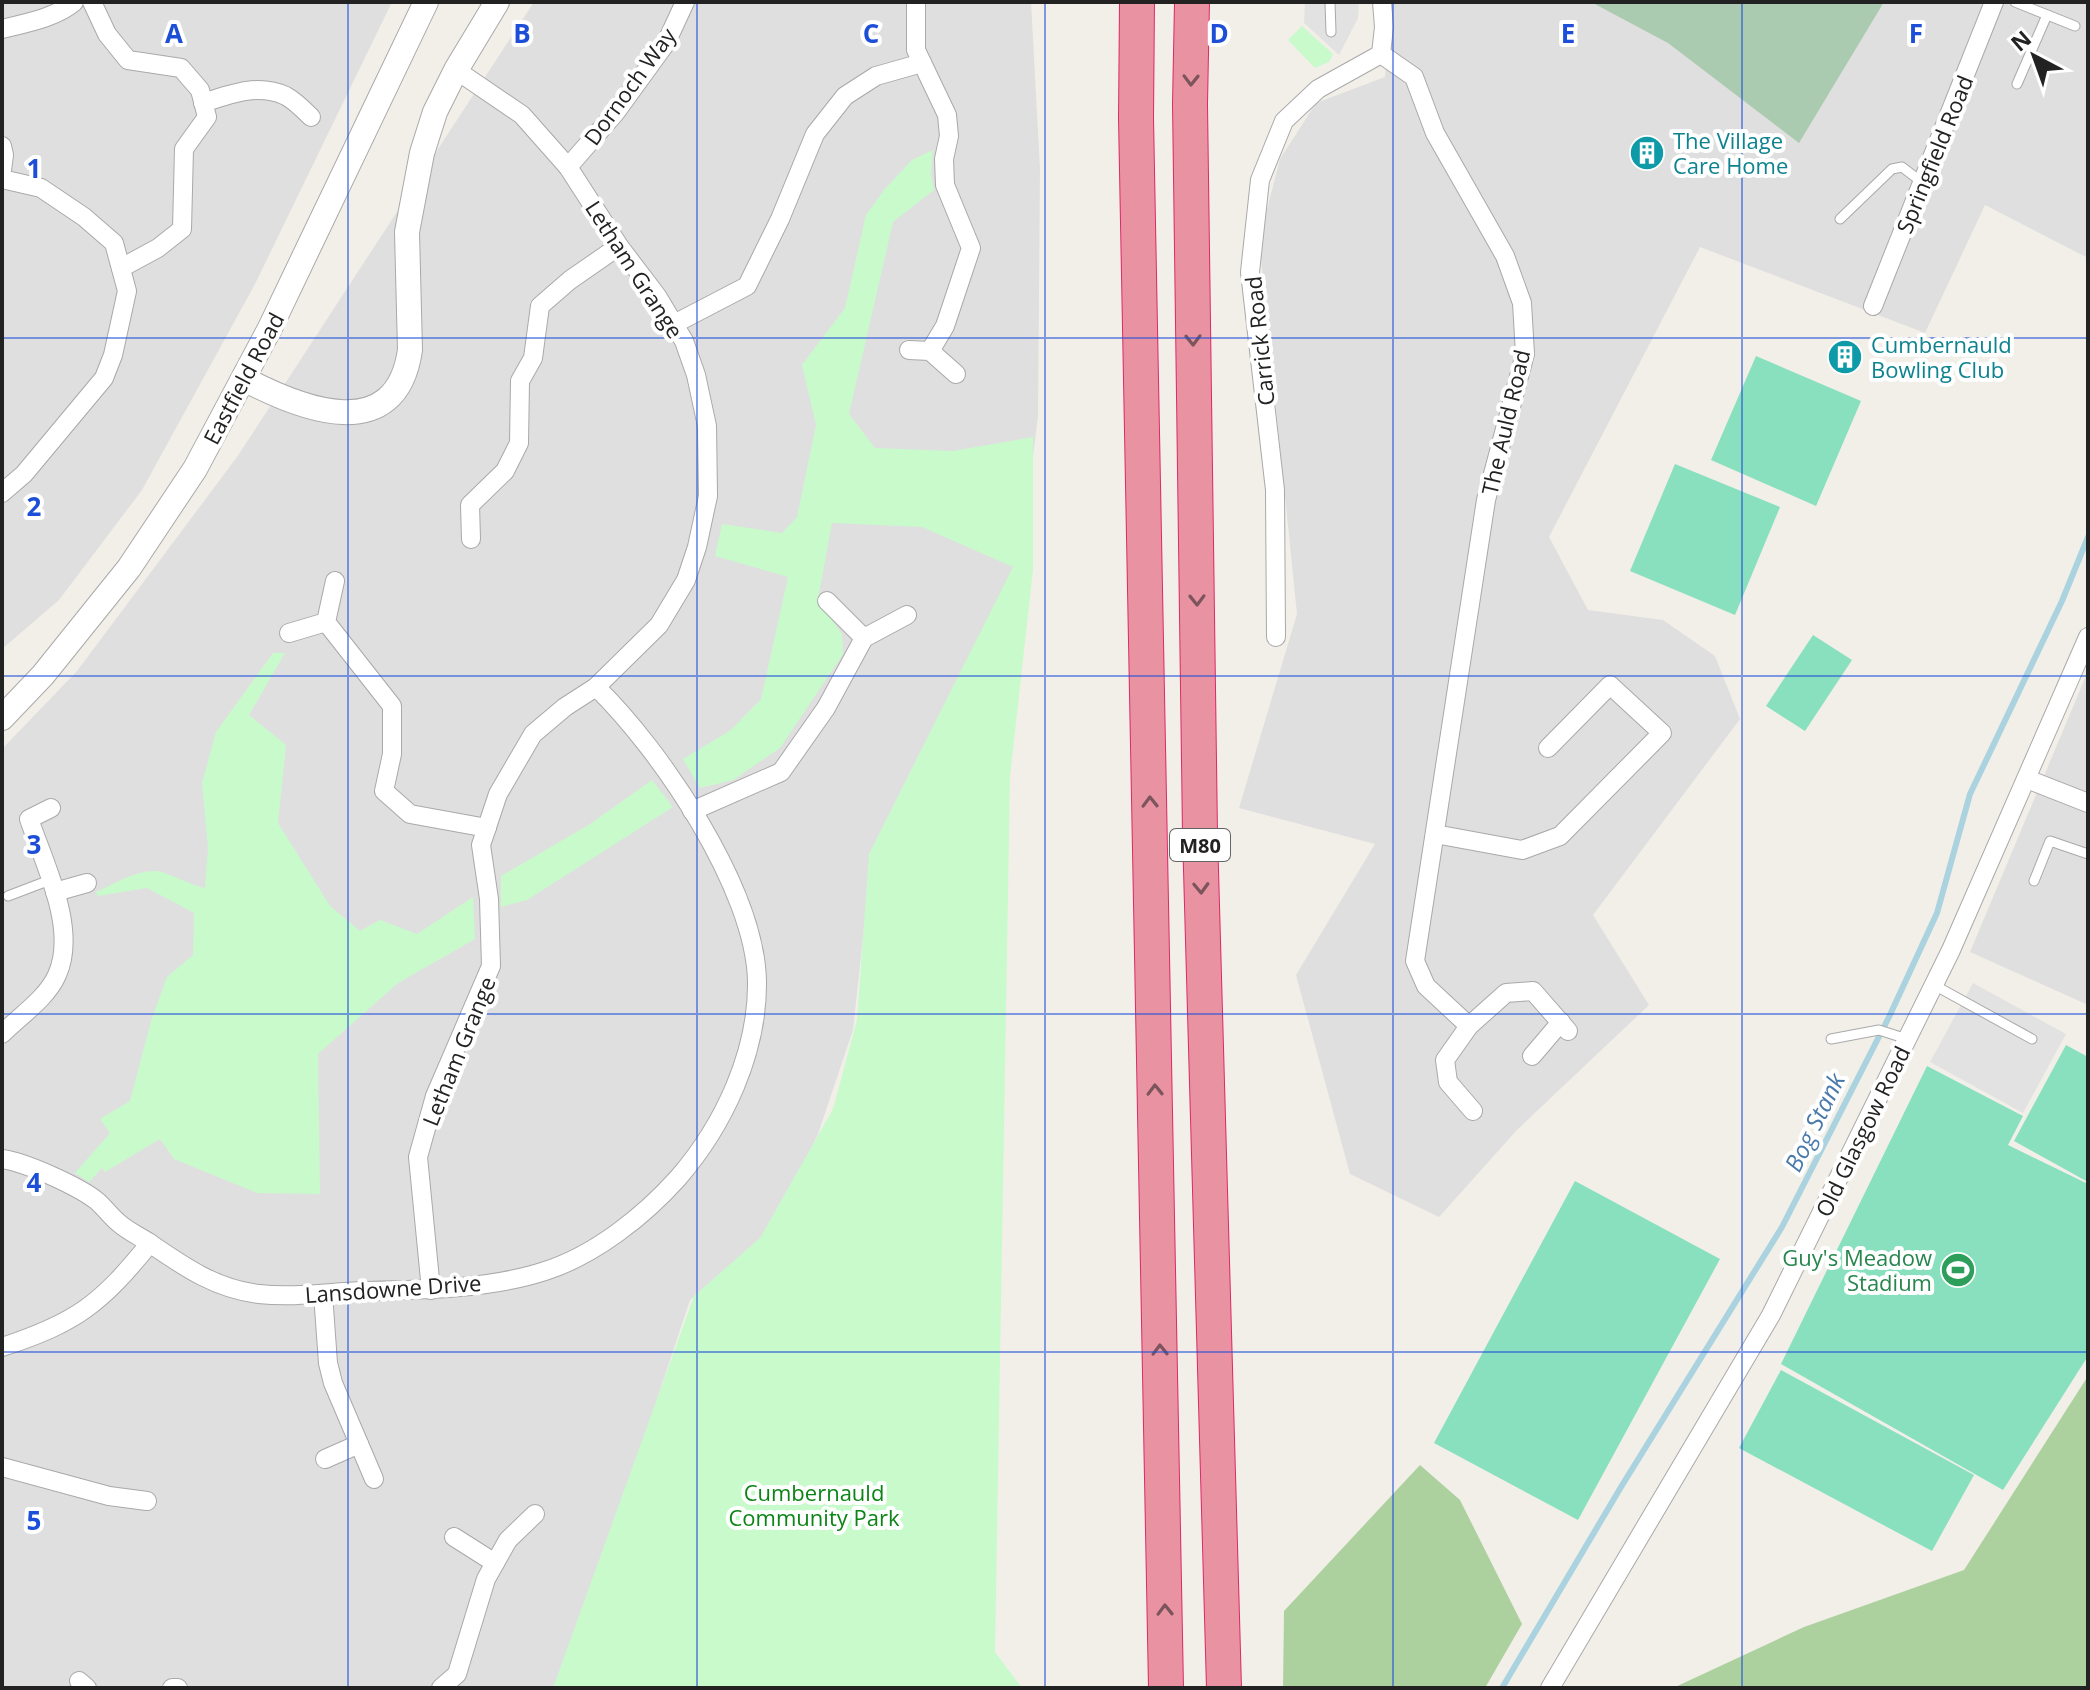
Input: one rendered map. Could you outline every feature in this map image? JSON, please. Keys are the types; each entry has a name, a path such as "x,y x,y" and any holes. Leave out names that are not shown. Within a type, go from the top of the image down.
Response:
{"highway":[{"name":"M80","path":"1137,2 1136,133 1166,1688"},
{"name":"M80","path":"1192,2 1190,104 1200,834 1224,1688"}],"street":[{"path":"2,29 34,21 74,2"},
{"path":"92,2 107,34 128,60 181,68 200,90 207,117 184,149 182,229 158,248 121,268"},
{"name":"Eastfield Road","path":"2,718 43,675 129,568 195,469 244,379 426,2"},
{"path":"244,379 302,406 334,414 368,409 385,400 396,389 407,368 410,350 407,232 422,153 435,112 497,2"},
{"name":"Dornoch Way","path":"568,167 616,112 666,43 685,2"},
{"path":"916,2 916,50 947,115 949,136 944,159 945,185 971,248 945,326 930,351"},
{"path":"1381,54 1384,27 1382,2"},
{"name":"Springfield Road","path":"1873,306 1994,2"},
{"name":"Carrick Road","path":"1276,637 1275,490 1250,272 1260,180 1284,121 1318,89 1381,54"},
{"name":"The Auld Road","path":"1381,54 1414,77 1435,133 1505,256 1522,303 1525,354 1486,500 1415,961 1426,986 1469,1026"},
{"path":"674,324 747,286 780,219 815,134 845,96 876,76 922,63"},
{"name":"Letham Grange","path":"431,1290 418,1157 435,1096 491,966 489,899 481,845 498,794 533,734 565,707 596,687 659,625 686,580 708,496 707,426 696,375 684,341 674,324 568,167 522,115 456,70"},
{"path":"203,103 256,89 286,96 311,117"},
{"path":"2,146 2,170"},
{"path":"2,179 41,188 84,217 114,243 127,291 113,355 104,378 24,474 2,493"},
{"path":"471,539 470,505 505,471 519,443 520,381 533,358 540,306 570,280 619,246"},
{"path":"909,350 930,351 956,374"},
{"path":"326,622 335,581"},
{"path":"827,601 864,638"},
{"path":"692,811 781,772 826,708 864,638 907,615"},
{"path":"289,633 326,622"},
{"path":"326,622 392,706 392,754 384,791 410,814 487,828"},
{"name":"Old Glasgow Road","path":"1550,1688 1771,1315 1934,985 2088,637"},
{"path":"1435,834 1522,850 1560,836 1662,733 1610,685 1548,748"},
{"name":"Lansdowne Drive","path":"2,1159 20,1161 96,1200 120,1224 197,1275 231,1289 260,1294 431,1290 542,1272 591,1250 631,1221 668,1189 711,1134 734,1090 747,1051 754,1020 757,980 741,909 729,879 692,811 678,786 615,705 596,687"},
{"path":"2027,779 2088,803"},
{"path":"2,1034 36,1002 57,975 65,937 53,886 29,819 51,808"},
{"path":"53,886 87,883"},
{"path":"1473,1111 1448,1082 1445,1060 1469,1026 1506,993 1533,991 1565,1026 1532,1056"},
{"path":"2,1347 46,1333 80,1315 123,1277 150,1243"},
{"path":"323,1294 328,1363 333,1383 374,1479"},
{"path":"325,1459 359,1444"},
{"path":"2,1467 109,1496 147,1501"},
{"path":"441,1688 457,1674 486,1579 508,1540 535,1514"},
{"path":"454,1537 495,1563"},
{"path":"172,1688 178,1688"}],"lane":[{"path":"1330,2 1331,32"},
{"path":"2015,2 2075,26"},
{"path":"2017,84 2047,15"},
{"path":"1840,219 1892,169 1902,167 1923,183"},
{"path":"2034,881 2050,841 2088,854"},
{"path":"8,896 53,886"},
{"path":"1934,985 2032,1039"},
{"path":"1831,1039 1883,1031 1907,1039"}],"shaded area":[{"path":"2,2 392,2 255,284 142,490 59,600 2,649"},
{"path":"534,2 1031,2 1040,169 1038,416 1020,562 872,855 853,1030 818,1134 787,1197 760,1239 690,1300 561,1688 2,1688 2,749 77,671 237,457"},
{"path":"1305,2 1359,2 1358,18 1339,55 1304,23"},
{"path":"1392,2 2088,2 2088,258 1985,205 1925,333 1700,247 1549,537 1588,610 1663,620 1715,656 1740,719 1593,915 1649,1005 1517,1130 1439,1217 1350,1174 1296,975 1375,844 1239,808 1297,614 1259,240 1280,159 1316,103 1385,77"},
{"path":"2088,671 2088,1005 1970,952"},
{"path":"1973,983 2066,1034 2023,1113 1930,1062"}],"green space":[{"path":"1591,2 1884,2 1799,143 1668,43"},
{"path":"1302,26 1333,54 1329,62 1315,68 1288,40"},
{"name":"Cumbernauld Community Park","path":"933,150 931,173 934,190 893,222 849,414 875,448 953,451 1033,437 1033,570 1010,776 995,1652 1022,1688 553,1688 694,1296 760,1238 833,1109 857,1020 869,854 1013,567 922,527 832,523 818,599 842,634 843,654 780,748 733,780 700,788 683,759 731,730 761,699 788,577 715,556 722,524 782,533 797,517 816,425 802,365 845,308 866,215 912,160"},
{"path":"1756,356 1861,401 1816,506 1711,460"},
{"path":"1675,464 1780,507 1735,615 1630,571"},
{"path":"1813,635 1852,660 1805,731 1766,706"},
{"path":"273,653 285,653 249,715 286,745 278,823 330,906 360,931 380,920 417,934 473,897 475,939 398,983 318,1054 320,1194 257,1193 174,1159 160,1139 105,1172 102,1168 89,1182 75,1173 110,1133 100,1119 130,1101 151,1021 167,977 193,955 194,913 147,888 98,896 96,892 148,871 167,874 205,888 208,848 202,783 216,732"},
{"path":"652,780 673,807 527,900 501,907 501,876 590,824"},
{"path":"2066,1045 2088,1057 2088,1182 2014,1141"},
{"name":"Guy's Meadow Stadium","path":"1927,1066 2023,1116 2008,1145 2088,1184 2088,1356 2003,1490 1781,1364"},
{"path":"1575,1181 1720,1259 1578,1520 1434,1443"},
{"path":"1781,1370 1974,1475 1932,1551 1739,1448"},
{"path":"2088,1376 2088,1688 1673,1688 1804,1627 1964,1570"},
{"path":"1420,1465 1460,1500 1522,1624 1485,1688 1283,1688 1284,1611"}],"waterway":[{"name":"Bog Stank","path":"1502,1688 1621,1487 1782,1227 1889,1017 1937,913 1970,794 2062,601 2088,537"}],"place":[{"name":"The Village Care Home","path":"1647,153"},
{"name":"Cumbernauld Bowling Club","path":"1845,357"},
{"name":"Guy's Meadow Stadium","path":"1958,1270"}]}
